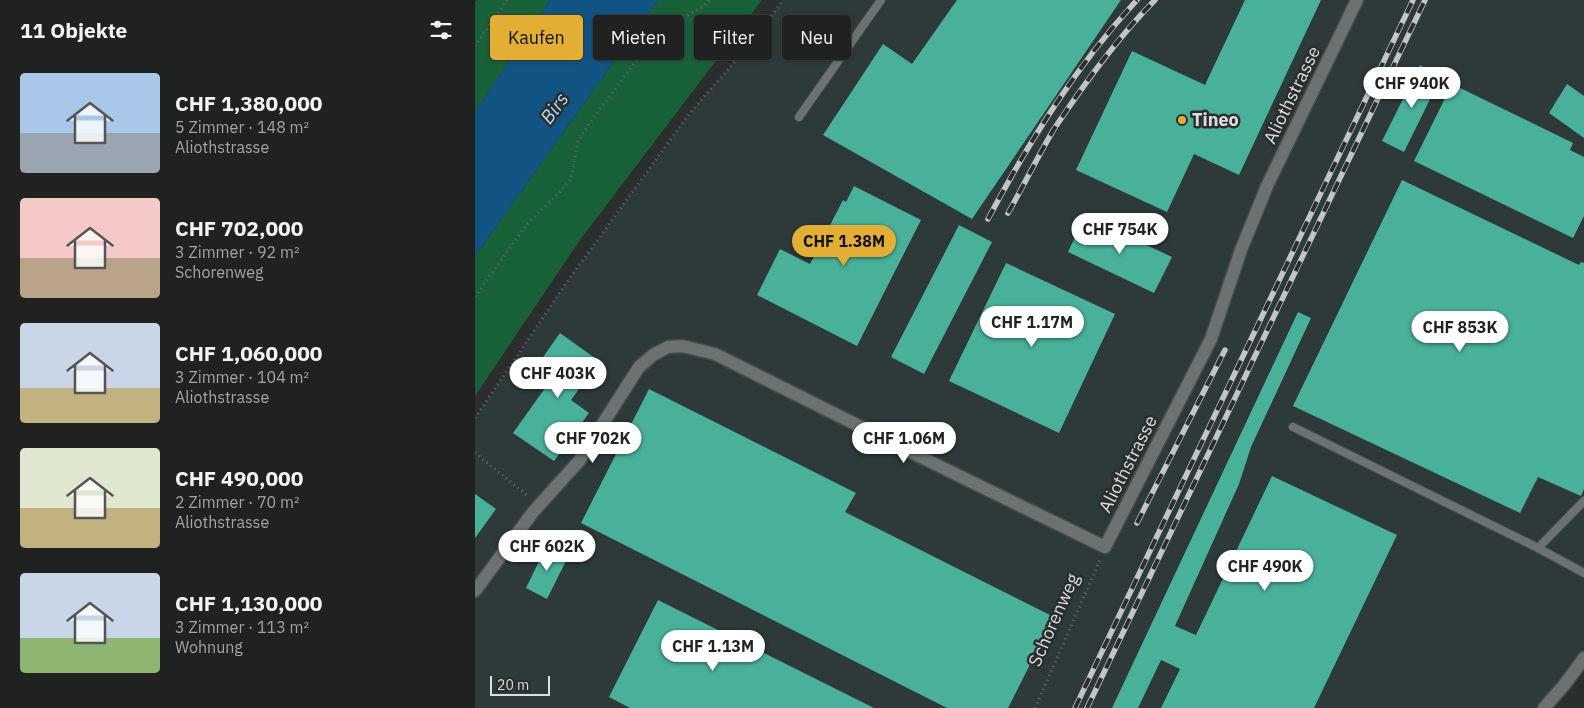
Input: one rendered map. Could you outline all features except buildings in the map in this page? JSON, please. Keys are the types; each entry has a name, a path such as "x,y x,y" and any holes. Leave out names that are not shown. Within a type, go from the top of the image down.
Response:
{"street":[{"name":"Aliothstrasse","path":"1105,547 1211,339 1241,250 1267,186 1357,0"},
{"path":"475,591 539,505 579,460 639,367 653,355 668,347 681,346 715,354 1105,547"},
{"path":"1544,708 1584,658"}],"lane":[{"path":"799,117 881,0"},
{"path":"1293,427 1538,548 1584,573"},
{"path":"1538,548 1584,501"}],"path":[{"path":"475,46 507,0"},
{"path":"475,297 526,225 571,179 578,141 652,40 675,22 705,5 709,0"},
{"path":"475,418 567,282 689,114 759,34 783,0"},
{"path":"475,453 539,505"},
{"name":"Schorenweg","path":"1035,708 1105,547"}],"shaded area":[{"path":"783,0 1584,0 1584,658 1544,708 475,708 475,418 567,282 689,114 736,60 772,60 772,16"}],"green space":[{"path":"477,0 550,0 540,15 490,15 490,60 510,60 475,112 475,2"},
{"path":"658,0 762,0 751,15 694,15 694,60 716,60 580,240 475,396 475,256 615,60 684,60 684,15 647,15"}],"water":[{"name":"Birs","path":"550,0 658,0 647,15 593,15 593,60 615,60 475,256 475,112 510,60 583,60 583,15 540,15"}],"railway":[{"path":"988,219 1020,161 1074,77 1137,0"},
{"path":"1008,213 1048,139 1065,112 1114,46 1155,0"},
{"path":"1075,708 1413,0"},
{"path":"1087,708 1425,0"},
{"path":"1137,523 1225,350"}],"place":[{"name":"Tineo","path":"1182,120"}]}
